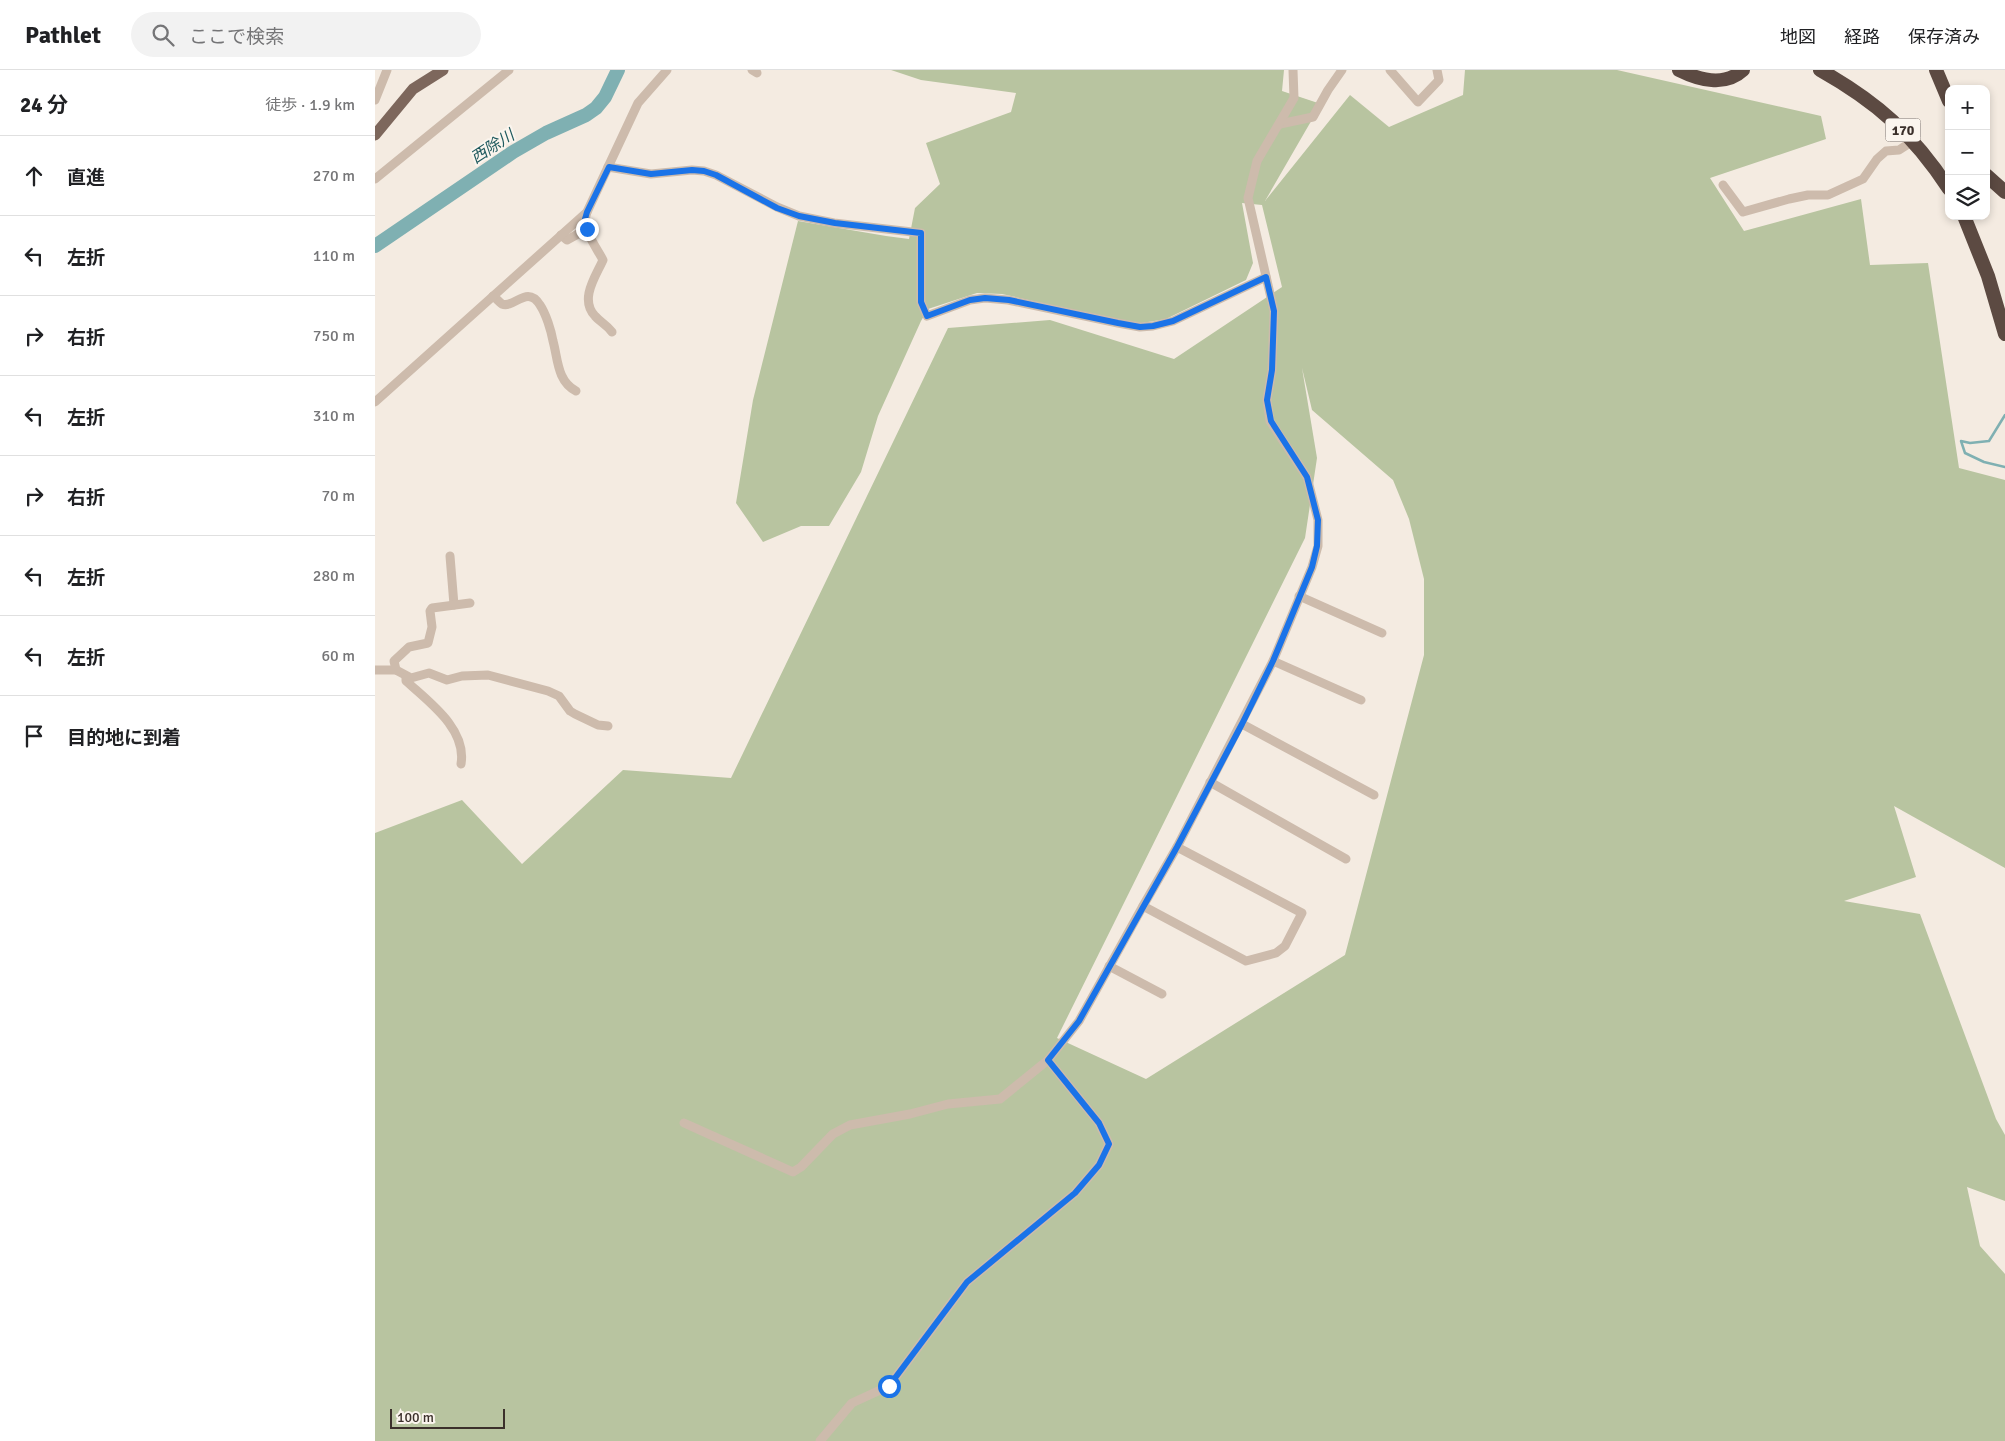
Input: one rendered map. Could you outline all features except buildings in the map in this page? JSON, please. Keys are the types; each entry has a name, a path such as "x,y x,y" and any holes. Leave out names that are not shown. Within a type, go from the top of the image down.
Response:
{"highway":[{"path":"1679,70 1700,79 1712,80 1733,77 1743,70"},
{"path":"1694,70 1716,74 1731,70"},
{"path":"1809,70 1872,103"},
{"name":"170","path":"1820,70 1845,84 1892,119 1913,141 1945,184"},
{"path":"1841,70 1845,84"},
{"path":"1935,70 1945,92"},
{"path":"1990,179 2005,192"},
{"path":"1966,220 1988,276 2005,334"}],"main road":[{"path":"375,135 413,89 443,70"}],"street":[{"path":"375,100 387,70"},
{"path":"375,179 509,70"},
{"path":"612,332 604,322 595,317 591,309 589,293 603,260 587,229 585,219 628,121 638,103 667,70"},
{"path":"684,1123 793,1172 801,1167 833,1134 850,1125 910,1114 948,1104 1000,1099 1048,1060 1079,1021 1177,847 1242,724 1273,661 1312,567 1317,546 1318,520 1307,477 1271,421 1267,400 1272,370 1274,311 1247,198 1257,161 1294,98 1293,70"},
{"path":"1280,124 1313,117 1342,70"},
{"path":"1390,70 1418,102 1439,80 1437,70"},
{"path":"1723,185 1743,212 1808,195 1828,195 1863,179 1877,159 1886,151 1899,150 1913,141"},
{"path":"609,167 651,174 692,170 704,171 716,175 777,208 799,216 835,223 921,233 921,302 927,316 970,300 985,298 1009,300 1140,327 1153,326 1173,321 1266,277"},
{"path":"375,402 587,212"},
{"path":"561,235 567,240 587,229"},
{"path":"493,296 502,304 525,296 535,299 540,305 553,340 555,355 564,382 568,387 576,391"},
{"path":"451,556 454,605"},
{"path":"1299,596 1382,633"},
{"path":"396,670 395,661 409,646 428,643 432,627 430,611 432,608 470,603"},
{"path":"1273,661 1361,700"},
{"path":"375,670 396,670 411,678 429,673 447,680 462,676 488,676 547,691 559,696 570,711 575,714 598,725 608,726"},
{"path":"406,676 406,681 439,710 450,726 463,753 461,764"},
{"path":"1242,724 1374,795"},
{"path":"1211,782 1346,859"},
{"path":"1143,906 1246,961 1276,952 1285,946 1302,913 1177,847"},
{"path":"1109,966 1162,994"},
{"path":"821,1441 853,1403 889,1386 967,1282 1075,1193 1099,1165 1109,1144 1099,1123 1048,1060"}],"green space":[{"path":"891,70 1284,70 1282,91 1321,104 1265,201 1350,95 1389,127 1463,95 1465,70 1617,70 1821,116 1826,139 1710,178 1744,231 1861,199 1870,265 1928,263 1959,468 2005,480 2005,868 1894,806 1916,877 1844,901 1920,914 1996,1119 2005,1135 2005,1201 1967,1187 1980,1246 2005,1274 2005,1441 375,1441 375,833 462,800 522,864 623,770 731,778 948,328 1050,320 1174,359 1282,287 1262,205 1242,203 1253,263 1246,280 1166,319 1136,324 1002,294 977,293 928,309 878,416 861,472 829,526 801,526 763,542 736,503 753,400 798,221 909,239 915,208 940,184 926,143 1011,112 1016,93 921,80","holes":["1302,368 1312,410 1393,480 1409,519 1424,579 1424,655 1345,955 1146,1079 1057,1038 1305,538 1317,458"]}],"waterway":[{"name":"西除川","path":"375,246 513,152 546,133 586,115 596,108 605,97 618,70"},
{"path":"2005,415 1989,441 1970,443 1961,441 1965,453 1984,462 2005,467"}],"route":[{"path":"587,229 585,219 587,212 609,167 651,174 692,170 716,175 777,208 799,216 835,223 921,233 921,302 927,316 970,300 985,298 1009,300 1140,327 1153,326 1173,321 1266,277 1274,311 1272,370 1267,400 1271,421 1307,477 1318,520 1317,546 1312,567 1273,661 1177,847 1079,1021 1048,1060 1099,1123 1109,1144 1099,1165 1075,1193 967,1282 889,1386"}]}
